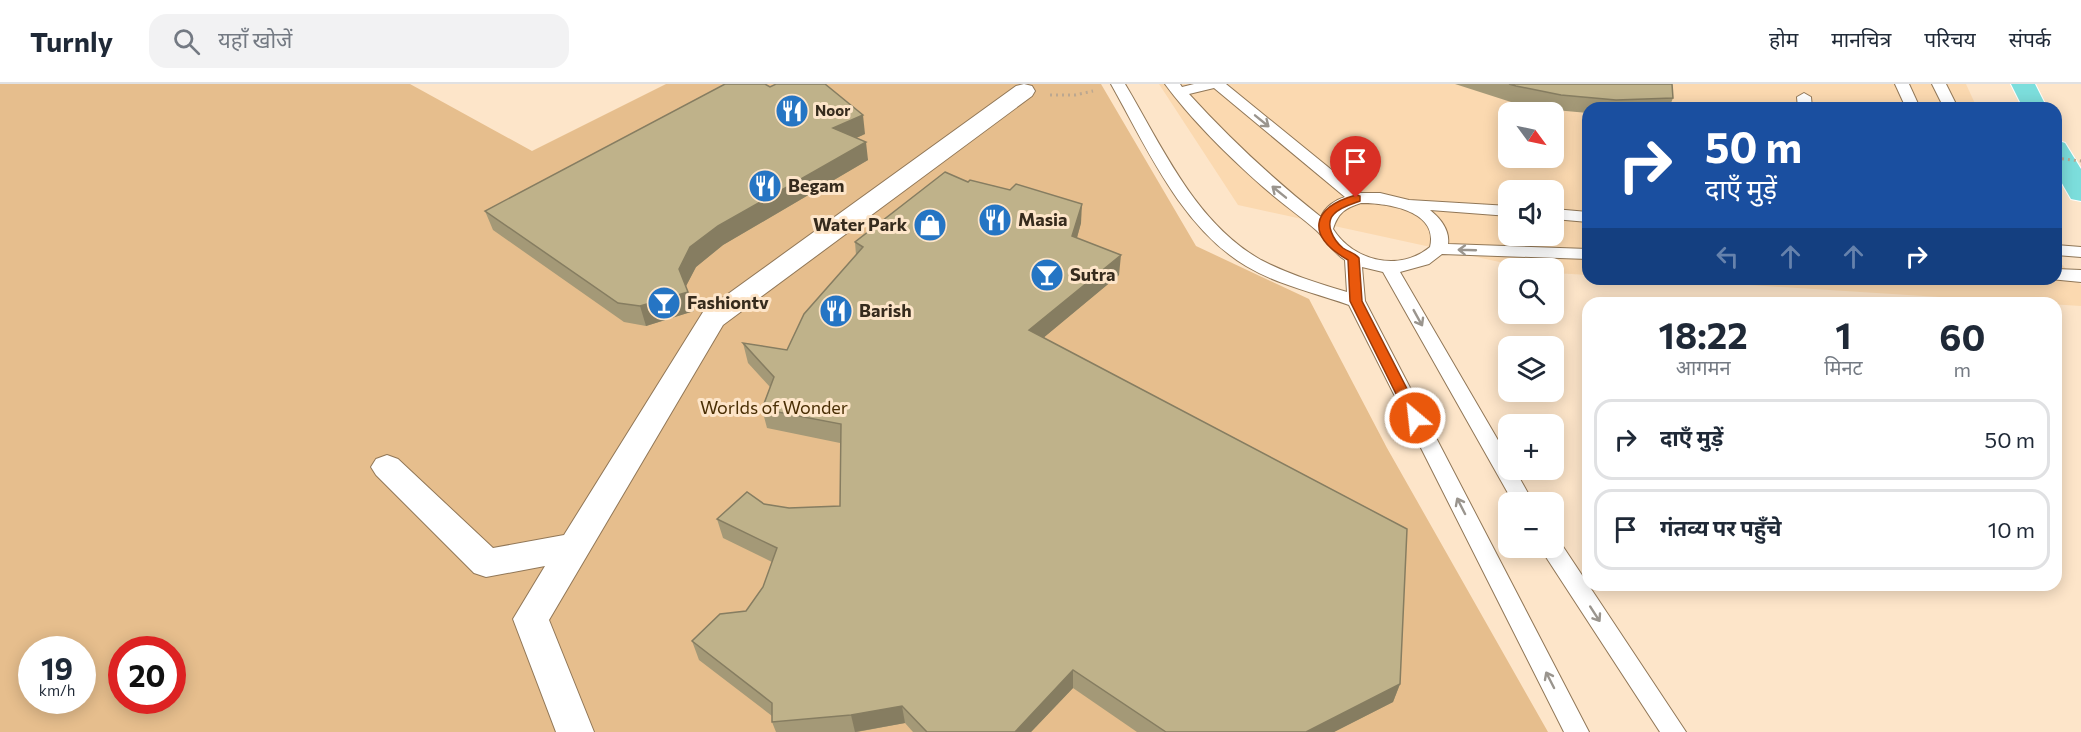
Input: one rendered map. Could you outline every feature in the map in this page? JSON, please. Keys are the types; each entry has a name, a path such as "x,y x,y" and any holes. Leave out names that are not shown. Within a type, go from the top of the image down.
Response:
{"main road":[{"path":"2024,84 2032,102"},
{"path":"2062,159 2081,193"}],"street":[{"path":"575,732 531,619 713,319 1024,91"},
{"path":"387,467 486,563 575,547"}],"lane":[{"path":"1174,88 1216,84 1356,198"},
{"path":"1902,84 1910,102"},
{"path":"1939,84 1948,102"},
{"path":"1118,85 1203,222 1241,255 1281,275 1356,301"},
{"path":"1174,88 1268,183 1324,229 1329,240 1339,250 1353,258 1389,267 1407,266 1422,261 1438,249 1582,255"},
{"path":"1324,229 1325,219 1331,210 1356,198 1498,210"},
{"path":"1409,204 1433,219 1441,236 1438,249"},
{"path":"1564,215 1582,216"},
{"path":"2062,250 2081,252"},
{"path":"1353,258 1356,301 1577,732"},
{"path":"1389,267 1516,492"},
{"path":"2062,275 2081,276"},
{"path":"1558,558 1674,732"}],"path":[{"path":"1024,91 1033,95 1075,95 1118,85"},
{"path":"2062,158 2081,160"}],"shaded area":[{"path":"1159,84 1966,84 1974,102 1582,102 1582,275 1564,274 1564,258 1498,258 1498,262 1238,205"},
{"path":"2062,264 2081,285 2081,306 2062,305 2062,297 1939,297 1750,285 2062,285"}],"green space":[{"name":"Worlds of Wonder","path":"0,84 410,84 532,151 666,84 1101,84 1196,246 1309,299 1387,448 1548,732 0,732"}],"building":[{"path":"725,84 765,84 770,87 776,84 825,84 863,115 833,128 866,142 718,226 690,247 679,269 688,292 640,306 618,303 485,211"},
{"path":"1509,84 1672,84 1673,98 1616,100 1561,95"},
{"path":"945,172 968,182 970,180 1010,190 1016,184 1082,204 1072,236 1121,255 1029,330 1407,529 1400,684 1306,732 1166,732 1073,670 1015,732 927,732 902,706 851,715 772,722 772,703 692,641 720,614 746,611 763,587 777,548 717,519 747,492 764,504 789,508 840,506 841,424 762,409 774,377 743,343 787,350 804,314 863,247 855,242"}],"place":[{"name":"Noor","path":"792,111"},
{"name":"Begam","path":"765,186"},
{"name":"Masia","path":"995,220"},
{"name":"Water Park","path":"930,225"},
{"name":"Sutra","path":"1047,275"},
{"name":"Fashiontv","path":"664,303"},
{"name":"Barish","path":"836,311"}],"route":[{"path":"1356,198 1331,210 1325,219 1324,229 1329,240 1339,250 1353,258 1356,301 1415,418"}]}
